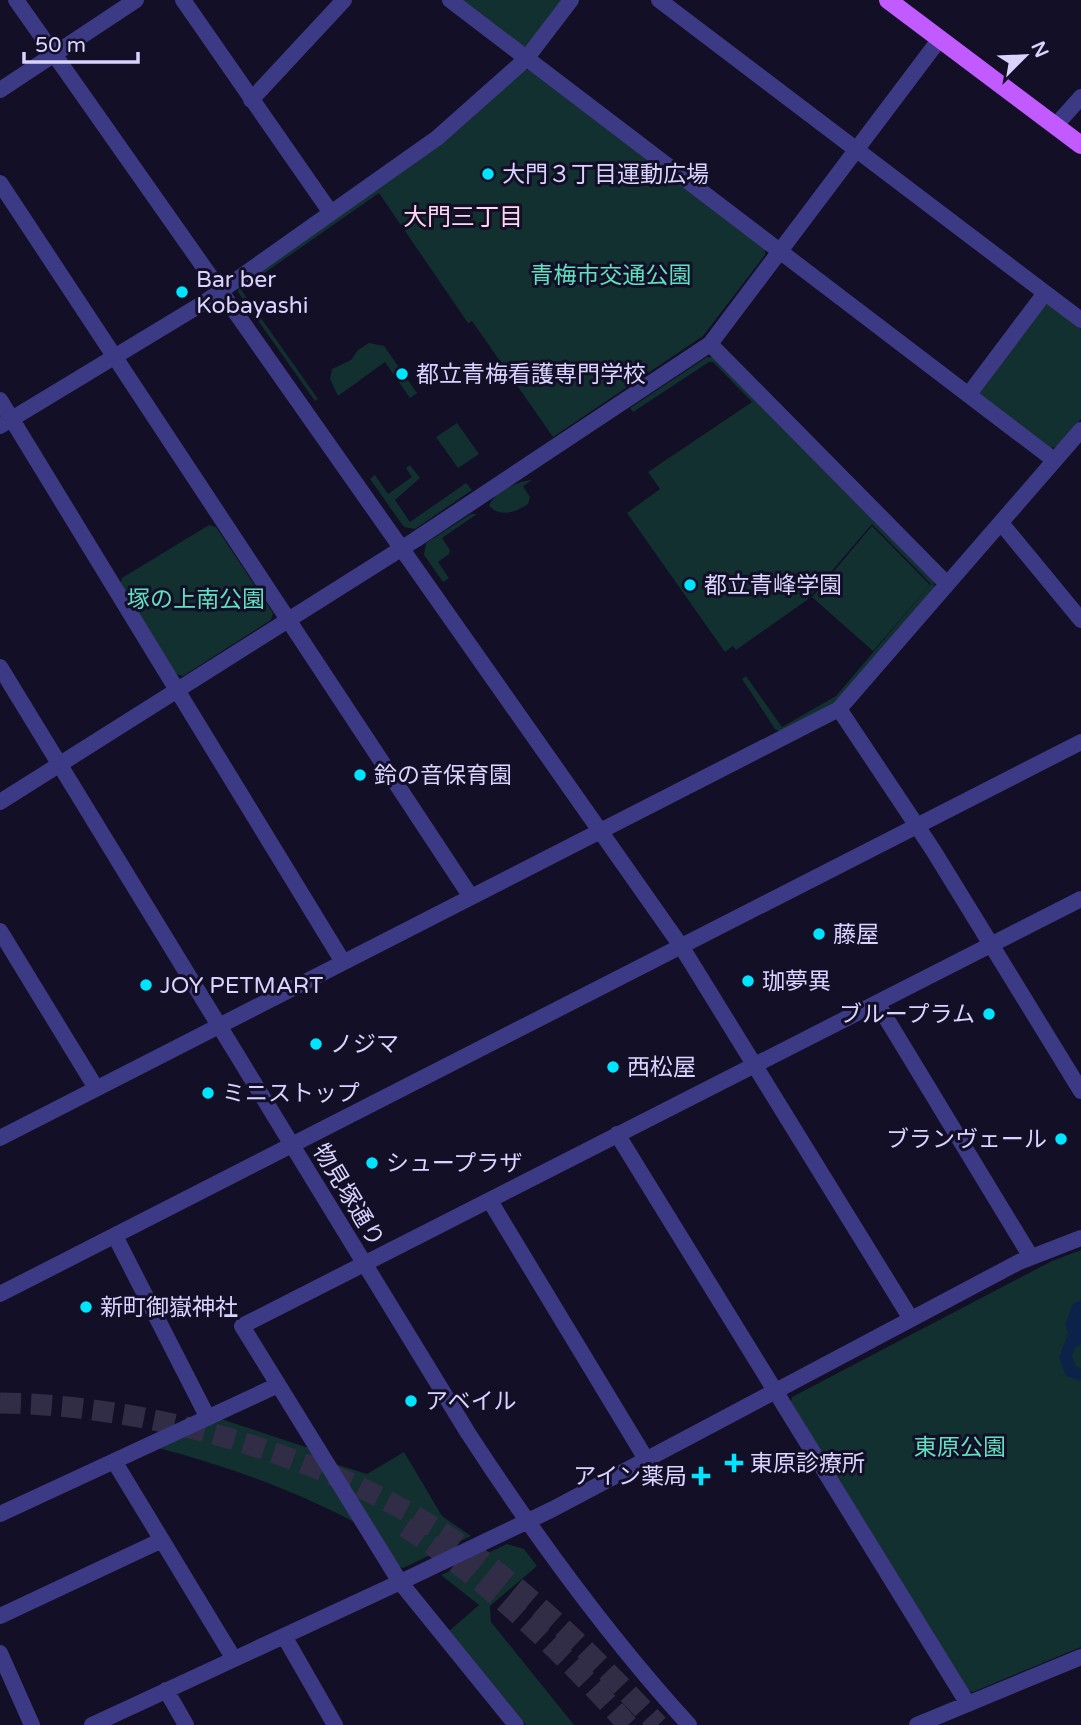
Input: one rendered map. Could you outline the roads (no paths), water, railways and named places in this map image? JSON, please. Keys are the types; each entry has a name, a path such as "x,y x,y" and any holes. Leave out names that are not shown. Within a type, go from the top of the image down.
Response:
{"main road":[{"path":"888,0 1081,145"}],"street":[{"path":"16,0 681,946 911,1320"},
{"path":"0,90 136,0"},
{"path":"183,0 331,213"},
{"path":"251,100 344,0"},
{"path":"450,0 1054,460"},
{"path":"6,423 221,290 437,138 526,59 571,0"},
{"path":"659,0 1081,320"},
{"path":"0,802 402,548 710,344 939,40"},
{"path":"1055,126 1081,97"},
{"path":"0,183 471,897"},
{"path":"969,394 1045,293"},
{"path":"710,344 947,584"},
{"path":"0,400 6,423 177,692 343,962"},
{"path":"0,1138 839,709 1081,430"},
{"path":"1001,523 1076,602 1081,620"},
{"name":"物見塚通り","path":"0,667 468,1433 527,1522 638,1666 689,1725"},
{"path":"839,709 918,826 1080,1088"},
{"path":"0,1294 1081,742"},
{"path":"516,1725 400,1582 242,1326 1081,899"},
{"path":"0,931 96,1088"},
{"path":"877,1003 1031,1256"},
{"path":"617,1134 968,1704"},
{"path":"490,1201 646,1459"},
{"path":"114,1236 208,1418"},
{"path":"92,1725 527,1522 1031,1256 1081,1238"},
{"path":"0,1514 278,1385"},
{"path":"114,1461 234,1659"},
{"path":"0,1616 162,1540"},
{"path":"284,1636 335,1725"},
{"path":"0,1653 32,1725"},
{"path":"917,1725 1081,1657"},
{"path":"166,1690 186,1725"}],"water":[{"path":"1081,1300 1081,1344 1075,1348 1072,1356 1076,1367 1081,1369 1081,1381 1066,1376 1059,1358 1068,1333 1065,1325 1073,1304"}],"tunnel":[{"path":"0,1403 60,1406 122,1414 185,1427 308,1465 366,1491 421,1520 472,1553 522,1592 569,1634 658,1725"},
{"path":"405,1527 466,1570 523,1618 577,1670 628,1725"}],"place":[{"name":"大門３丁目運動広場","path":"488,174"},
{"name":"Bar ber Kobayashi","path":"182,292"},
{"name":"都立青梅看護専門学校","path":"402,374"},
{"name":"都立青峰学園","path":"690,585"},
{"name":"鈴の音保育園","path":"360,775"},
{"name":"藤屋","path":"819,934"},
{"name":"珈夢異","path":"748,981"},
{"name":"JOY PETMART","path":"146,985"},
{"name":"ブループラム","path":"989,1014"},
{"name":"ノジマ","path":"316,1044"},
{"name":"西松屋","path":"613,1067"},
{"name":"ミニストップ","path":"208,1093"},
{"name":"ブランヴェール","path":"1061,1139"},
{"name":"シュープラザ","path":"372,1163"},
{"name":"新町御嶽神社","path":"86,1307"},
{"name":"アベイル","path":"411,1401"},
{"name":"東原診療所","path":"734,1463"},
{"name":"アイン薬局","path":"701,1476"}],"district":[{"name":"大門三丁目","path":"463,217"}],"park label":[{"name":"青梅市交通公園","path":"611,275"},
{"name":"塚の上南公園","path":"196,599"},
{"name":"東原公園","path":"960,1447"}]}
